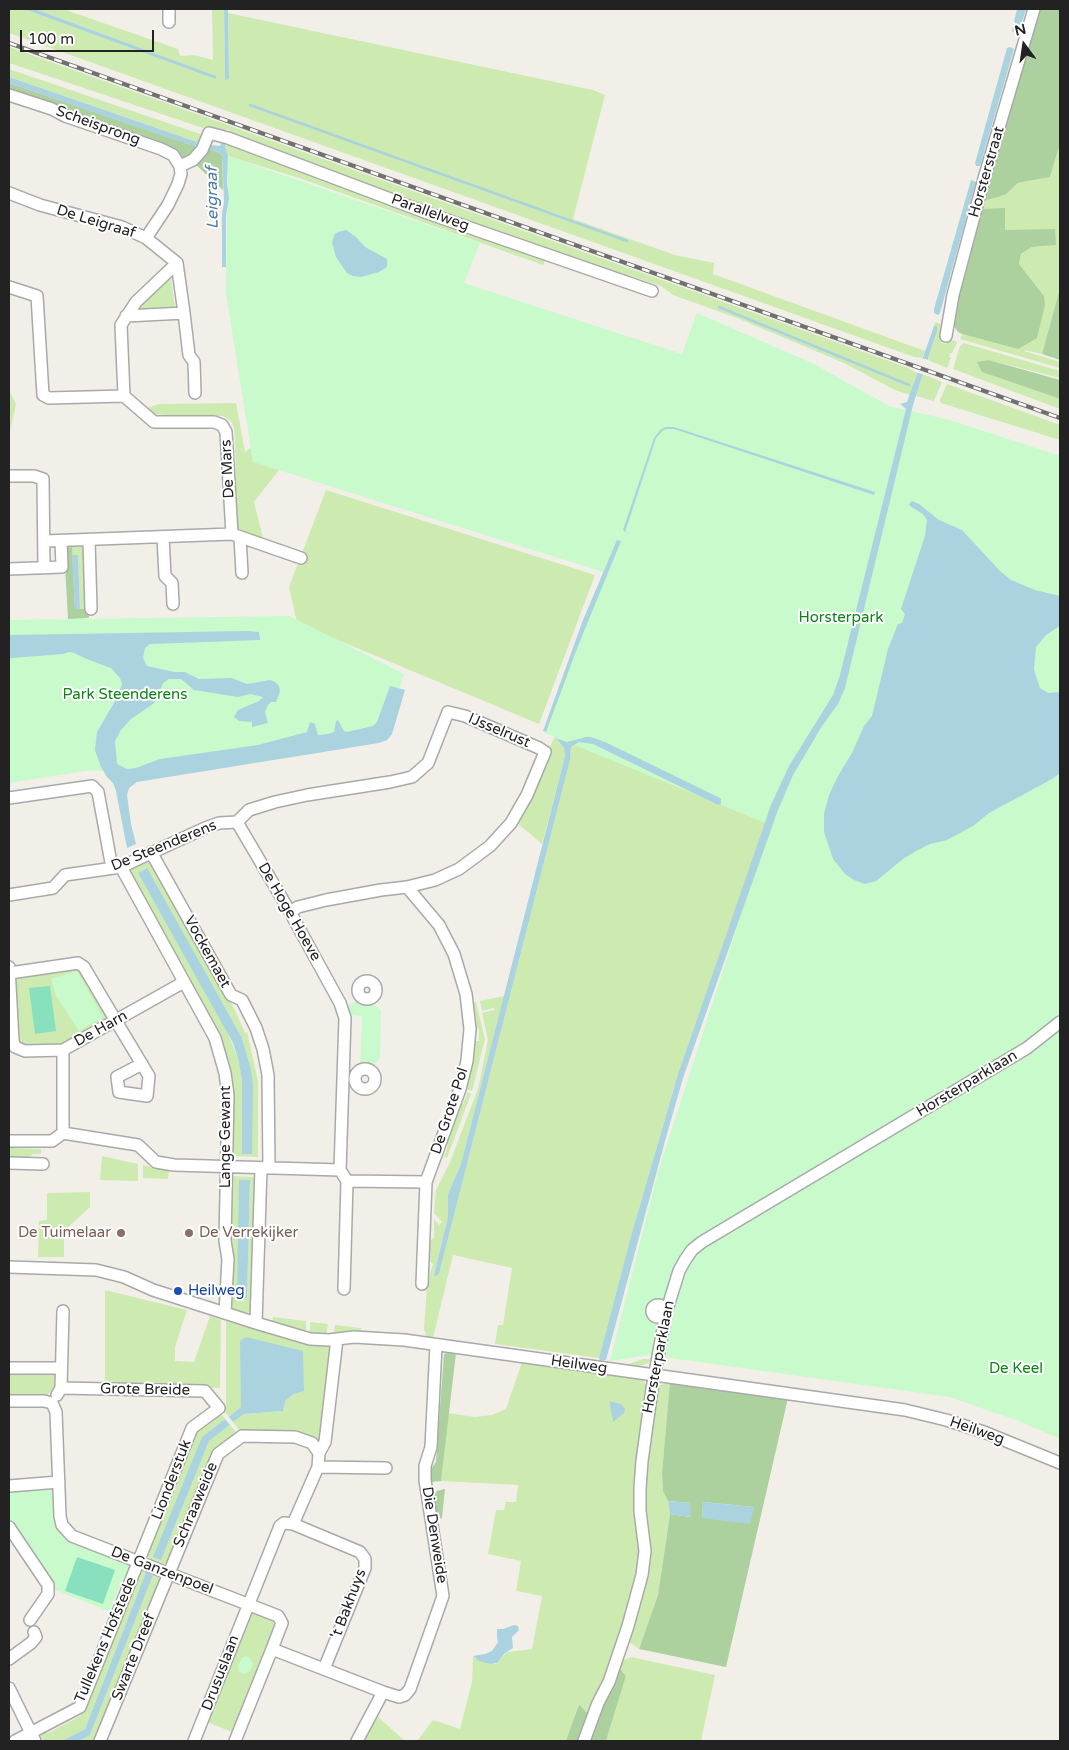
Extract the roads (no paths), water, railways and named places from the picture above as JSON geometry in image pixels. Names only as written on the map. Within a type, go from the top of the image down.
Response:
[{"type":"street","points":[[169,9],[169,22]]},
{"type":"street","name":"Horsterstraat","points":[[946,336],[953,295],[985,176],[1034,9]]},
{"type":"street","name":"Scheisprong","points":[[9,95],[173,154],[180,166]]},
{"type":"street","name":"Parallelweg","points":[[180,166],[193,160],[202,150],[209,133],[430,214],[652,291]]},
{"type":"street","points":[[146,238],[168,205],[178,184],[181,174],[180,166]]},
{"type":"street","name":"De Leigraaf","points":[[9,192],[40,205],[122,227],[146,238],[177,263]]},
{"type":"street","points":[[177,263],[189,355],[194,362],[195,393]]},
{"type":"street","points":[[9,287],[37,296],[43,395],[49,398],[124,396],[121,326],[136,302],[177,263]]},
{"type":"street","points":[[126,316],[184,313]]},
{"type":"street","name":"De Mars","points":[[124,396],[154,422],[214,422],[222,425],[226,432],[236,535]]},
{"type":"street","points":[[9,476],[34,476],[43,479],[44,567]]},
{"type":"street","points":[[236,535],[242,572]]},
{"type":"street","points":[[44,541],[236,535],[301,558]]},
{"type":"street","points":[[163,537],[165,576],[172,583],[173,604]]},
{"type":"street","points":[[89,540],[91,609]]},
{"type":"street","points":[[9,569],[62,567],[61,541]]},
{"type":"street","name":"IJsselrust","points":[[237,822],[249,810],[275,802],[412,777],[428,763],[448,712],[466,716],[545,752],[527,795],[511,823],[490,846],[460,870],[435,880],[407,887],[326,900],[298,907],[290,912]]},
{"type":"street","name":"Lange Gewant","points":[[9,798],[92,786],[98,792],[116,868],[215,1038],[222,1058],[228,1095],[225,1241],[228,1254],[225,1313]]},
{"type":"street","name":"De Steenderens","points":[[9,895],[53,888],[65,875],[116,868],[219,823],[237,822]]},
{"type":"street","name":"De Hoge Hoeve","points":[[237,822],[290,912],[340,1003],[345,1018],[350,1079],[340,1170]]},
{"type":"street","name":"Vockemaet","points":[[151,852],[231,995],[242,1000],[256,1028],[263,1049],[268,1075],[256,1324]]},
{"type":"street","name":"De Grote Pol","points":[[407,887],[439,925],[454,954],[466,994],[470,1029],[467,1061],[460,1089],[426,1182],[422,1284]]},
{"type":"street","points":[[63,1050],[25,1051],[15,1047],[9,970],[78,964],[84,967],[142,1064]]},
{"type":"street","name":"De Harn","points":[[63,1133],[63,1050],[184,982]]},
{"type":"street","points":[[340,1003],[358,994]]},
{"type":"street","name":"Horsterparklaan","points":[[584,1741],[589,1724],[609,1682],[623,1642],[642,1575],[645,1551],[640,1511],[642,1461],[662,1330],[678,1271],[692,1250],[719,1232],[1027,1048],[1060,1022]]},
{"type":"street","points":[[9,1141],[52,1141],[63,1133],[138,1145],[156,1162],[174,1165],[340,1170],[347,1181],[344,1289]]},
{"type":"street","points":[[9,1163],[43,1164]]},
{"type":"street","points":[[347,1181],[426,1182]]},
{"type":"street","name":"Heilweg","points":[[9,1267],[96,1270],[124,1277],[153,1290],[256,1324],[310,1339],[337,1339],[354,1336],[404,1340],[905,1410],[984,1432],[1060,1462]]},
{"type":"street","points":[[9,1401],[44,1401],[52,1403],[61,1388],[63,1311]]},
{"type":"street","points":[[248,1604],[280,1526],[284,1522],[293,1524],[318,1467],[320,1453],[325,1442],[337,1339]]},
{"type":"street","name":"Die Denweide","points":[[383,1692],[399,1697],[405,1695],[410,1689],[443,1596],[425,1480],[425,1466],[431,1446],[436,1345]]},
{"type":"street","points":[[9,1368],[61,1368]]},
{"type":"street","name":"Grote Breide","points":[[61,1388],[206,1390],[219,1408]]},
{"type":"street","name":"De Ganzenpoel","points":[[52,1403],[56,1412],[60,1516],[62,1525],[72,1536],[278,1616],[282,1623],[272,1649]]},
{"type":"street","name":"Lionderstuk","points":[[139,1563],[192,1428],[219,1408]]},
{"type":"street","name":"Schraaweide","points":[[168,1573],[218,1454],[242,1436],[295,1438],[312,1442],[320,1453]]},
{"type":"street","points":[[318,1467],[386,1468]]},
{"type":"street","points":[[9,1486],[59,1482]]},
{"type":"street","name":"'t Bakhuys","points":[[293,1524],[360,1552],[365,1559],[365,1568],[324,1669]]},
{"type":"street","points":[[9,1527],[13,1543],[47,1579],[48,1585],[48,1594],[32,1626],[36,1637],[32,1643],[9,1659]]},
{"type":"street","name":"Tullekens Hofstede","points":[[15,1741],[33,1737],[80,1707],[139,1563]]},
{"type":"street","name":"Swarte Dreef","points":[[100,1741],[168,1573]]},
{"type":"street","name":"Drususlaan","points":[[194,1741],[248,1604]]},
{"type":"street","points":[[235,1741],[272,1649],[383,1692],[357,1741]]},
{"type":"street","points":[[9,1688],[33,1737]]},
{"type":"water","points":[[24,9],[35,9],[216,76],[216,79]]},
{"type":"water","points":[[224,9],[228,9],[229,79],[225,80]]},
{"type":"water","points":[[1017,9],[1026,9],[1019,32],[1017,33],[1012,30]]},
{"type":"water","points":[[1007,48],[1014,49],[980,166],[976,166],[975,163]]},
{"type":"water","points":[[9,77],[197,142],[196,147],[9,83]]},
{"type":"water","points":[[223,140],[226,141],[225,147],[228,155],[227,183],[229,198],[226,216],[226,267],[222,267],[222,214],[224,202],[222,156],[220,153],[209,149],[210,145],[220,146]]},
{"type":"water","points":[[971,180],[976,182],[938,315],[934,313],[934,309]]},
{"type":"water","points":[[346,230],[365,247],[387,259],[387,267],[379,272],[361,277],[347,273],[336,257],[332,242],[335,234]]},
{"type":"water","points":[[934,326],[937,326],[937,331],[913,405],[845,688],[838,704],[822,726],[793,775],[778,810],[683,1078],[606,1360],[600,1361],[599,1358],[631,1236],[678,1074],[771,805],[789,766],[833,695],[840,675],[906,409],[900,404],[907,402]]},
{"type":"water","points":[[674,427],[875,492],[874,495],[674,429],[667,429],[663,430],[656,438],[625,532],[623,530],[654,438],[661,429]]},
{"type":"water","points":[[912,501],[919,504],[939,520],[962,530],[1000,571],[1011,580],[1035,590],[1060,596],[1060,626],[1046,635],[1036,647],[1034,670],[1040,688],[1048,693],[1060,692],[1060,773],[989,813],[973,826],[947,840],[930,844],[916,851],[876,881],[865,884],[845,874],[833,859],[824,832],[824,814],[829,795],[838,776],[852,753],[864,726],[872,716],[888,649],[898,624],[902,623],[905,614],[901,609],[925,536],[927,520],[923,514],[910,506],[909,504]]},
{"type":"water","points":[[617,540],[621,541],[578,646],[546,732],[543,731],[583,620]]},
{"type":"water","points":[[72,555],[78,555],[80,609],[75,609]]},
{"type":"water","points":[[259,632],[260,640],[150,644],[145,648],[143,658],[147,666],[174,672],[185,672],[199,679],[232,678],[247,684],[270,680],[275,682],[279,686],[280,691],[276,702],[271,702],[265,712],[268,723],[252,727],[252,722],[239,721],[234,717],[238,710],[259,701],[263,697],[250,694],[238,697],[194,690],[181,679],[169,679],[163,683],[153,704],[131,719],[121,730],[115,741],[117,763],[119,765],[127,769],[136,768],[160,759],[258,745],[307,732],[310,722],[315,724],[318,735],[334,732],[336,721],[338,720],[344,731],[347,732],[373,726],[377,722],[390,686],[405,690],[392,734],[387,740],[379,743],[137,782],[129,788],[127,795],[136,844],[127,848],[116,791],[113,783],[101,767],[95,750],[97,732],[118,696],[122,684],[120,678],[111,668],[69,652],[9,659],[9,635]]},
{"type":"water","points":[[586,737],[605,742],[718,797],[721,799],[721,804],[718,805],[593,744],[579,742],[571,747],[570,760],[439,1274],[435,1277],[448,1217],[448,1194],[461,1164],[565,756],[564,748],[557,740],[567,742]]},
{"type":"water","points":[[147,868],[242,1038],[251,1069],[253,1084],[252,1154],[242,1154],[242,1080],[233,1043],[138,873]]},
{"type":"water","points":[[879,1129],[880,1130],[767,1196]]},
{"type":"water","points":[[239,1180],[250,1180],[247,1298],[237,1298]]},
{"type":"water","points":[[761,1199],[702,1235],[689,1246],[672,1268],[682,1253],[695,1239]]},
{"type":"water","points":[[246,1337],[303,1351],[304,1391],[294,1394],[285,1401],[283,1411],[244,1414],[233,1422],[229,1417],[241,1407],[240,1341]]},
{"type":"water","points":[[609,1401],[621,1404],[625,1409],[624,1413],[613,1422]]},
{"type":"water","points":[[225,1419],[230,1425],[209,1441],[161,1560],[153,1557],[202,1437]]},
{"type":"water","points":[[668,1501],[690,1503],[691,1517],[670,1514]]},
{"type":"water","points":[[703,1502],[754,1507],[750,1524],[702,1518]]},
{"type":"water","points":[[146,1572],[153,1575],[90,1735],[79,1741],[62,1741],[85,1729]]},
{"type":"water","points":[[514,1625],[518,1626],[519,1630],[512,1637],[513,1648],[505,1653],[497,1663],[490,1664],[479,1661],[473,1656],[492,1651],[498,1642],[497,1629]]},
{"type":"waterway","points":[[250,105],[627,241]]},
{"type":"waterway","points":[[719,307],[909,385]]},
{"type":"railway","points":[[9,43],[1060,418]]},
{"type":"place","name":"De Tuimelaar","points":[[121,1233]]},
{"type":"place","name":"De Verrekijker","points":[[189,1233]]},
{"type":"place","name":"Heilweg","points":[[178,1291]]},
{"type":"water label","name":"Leigraaf","points":[[213,198]]},
{"type":"park label","name":"Horsterpark","points":[[841,618]]},
{"type":"park label","name":"Park Steenderens","points":[[125,695]]},
{"type":"park label","name":"De Keel","points":[[1016,1369]]}]
